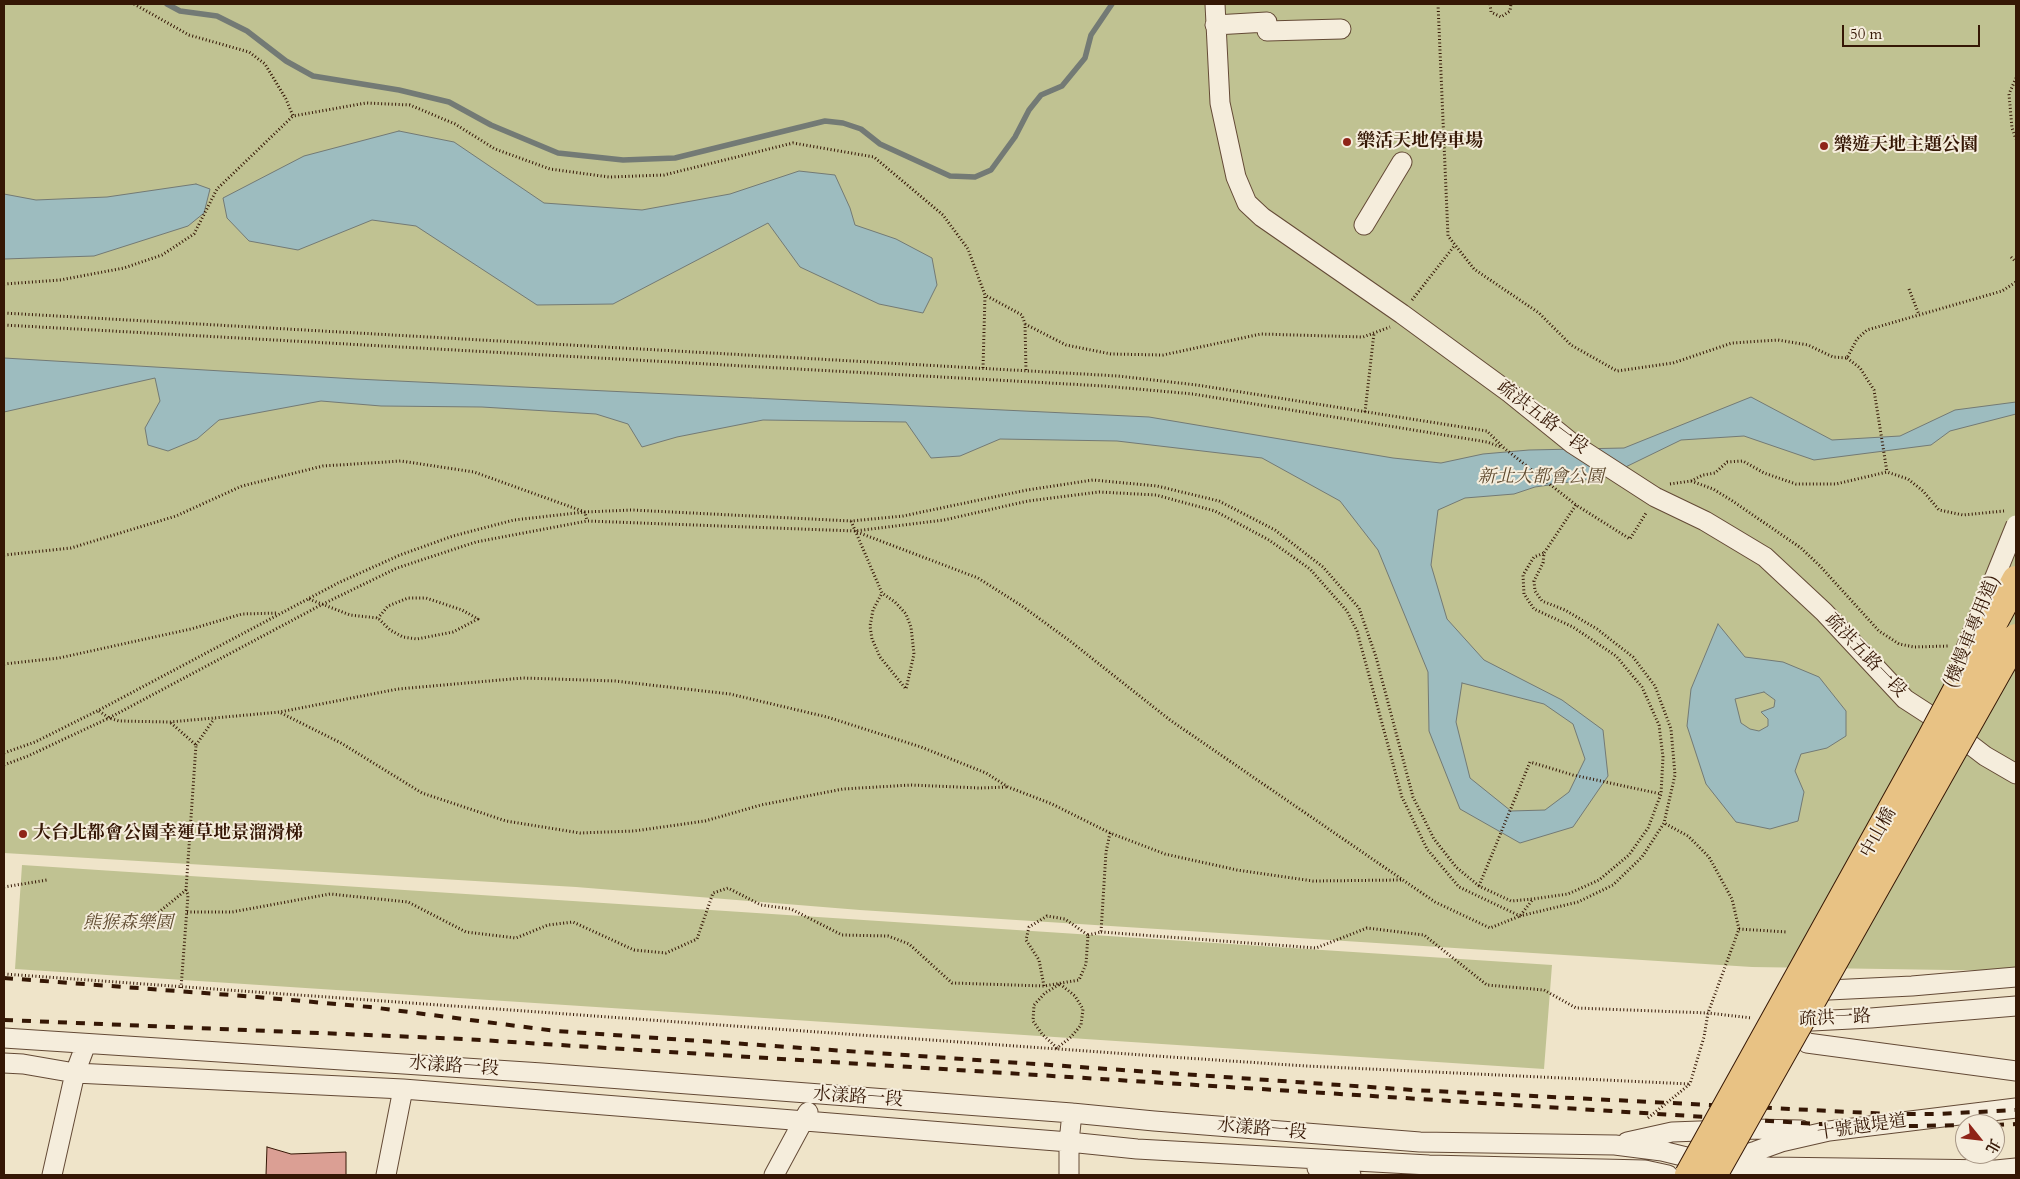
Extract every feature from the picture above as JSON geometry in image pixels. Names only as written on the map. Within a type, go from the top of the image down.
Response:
[{"type":"highway","points":[[1964,656],[2016,560]]},
{"type":"highway","name":"中山橋","points":[[1942,745],[1964,656],[2016,580]]},
{"type":"highway","name":"中山橋","points":[[1752,1086],[1942,745],[2016,638]]},
{"type":"highway","points":[[1708,1172],[1752,1086]]},
{"type":"highway","points":[[1681,1175],[1752,1086]]},
{"type":"street","name":"疏洪五路一段","points":[[1215,4],[1220,104],[1236,177],[1247,203],[1262,217],[1402,314],[1510,393],[1573,444],[1655,497],[1705,521],[1766,557],[1824,612],[1905,699],[1942,723],[1985,756],[2016,774]]},
{"type":"street","points":[[1216,25],[1341,29]]},
{"type":"street","points":[[1364,225],[1402,162]]},
{"type":"street","name":"(機慢車專用道)","points":[[1942,745],[1960,662],[2014,518]]},
{"type":"street","points":[[1942,745],[2005,683],[2016,664]]},
{"type":"street","name":"疏洪一路","points":[[2016,977],[1912,986],[1798,991],[1785,1022],[1871,1018],[2016,1006]]},
{"type":"street","points":[[1785,1022],[1807,1043],[2016,1071]]},
{"type":"street","name":"水漾路一段","points":[[4,1038],[409,1064],[1072,1113],[1420,1142],[1614,1145],[1662,1151],[1708,1172],[1779,1167],[1996,1170],[2016,1168]]},
{"type":"street","points":[[52,1175],[76,1073],[86,1044]]},
{"type":"street","name":"水漾路一段","points":[[4,1063],[23,1064],[76,1073],[403,1089],[1137,1149],[1429,1165],[1645,1170],[1668,1175]]},
{"type":"street","points":[[386,1175],[403,1089]]},
{"type":"street","points":[[774,1175],[804,1122],[815,1095]]},
{"type":"street","name":"十號越堤道","points":[[1708,1172],[1781,1142],[1829,1131],[2016,1108]]},
{"type":"street","points":[[1069,1175],[1069,1142],[1072,1113]]},
{"type":"street","points":[[1614,1145],[1672,1132],[1754,1129],[1829,1131]]},
{"type":"street","points":[[1420,1142],[1429,1165],[1448,1175]]},
{"type":"street","points":[[1249,1155],[1351,1175]]},
{"type":"path","points":[[134,4],[188,35],[249,52],[265,64],[286,99],[293,116]]},
{"type":"path","points":[[1438,4],[1448,236],[1474,269],[1539,313],[1571,345],[1616,371],[1673,363],[1732,343],[1778,340],[1808,345],[1833,357],[1847,358],[1860,368],[1874,390],[1887,472]]},
{"type":"path","points":[[1490,4],[1492,12],[1501,17],[1510,11],[1511,4]]},
{"type":"path","points":[[2016,78],[2009,94],[2012,128],[2016,139]]},
{"type":"path","points":[[4,284],[60,280],[124,268],[162,255],[194,234],[217,189],[293,116],[366,103],[410,105],[455,124],[495,148],[540,165],[609,177],[664,175],[793,144],[874,157],[943,215],[968,249],[984,295],[983,368]]},
{"type":"path","points":[[1412,300],[1455,246]]},
{"type":"path","points":[[2011,258],[2016,262]]},
{"type":"path","points":[[1847,358],[1856,339],[1867,330],[2002,291],[2016,282]]},
{"type":"path","points":[[1909,289],[1919,315]]},
{"type":"path","points":[[984,295],[1022,315],[1025,324],[1026,370]]},
{"type":"path","points":[[4,313],[1026,370],[1118,376],[1197,385],[1487,431],[1504,448],[1576,505],[1630,539],[1647,510]]},
{"type":"path","points":[[4,324],[1104,386],[1193,394],[1487,442],[1504,448]]},
{"type":"path","points":[[1025,324],[1066,345],[1111,354],[1163,356],[1261,334],[1363,337],[1393,326]]},
{"type":"path","points":[[1365,412],[1374,333]]},
{"type":"path","points":[[4,555],[71,548],[176,516],[242,486],[323,466],[401,461],[474,472],[585,512]]},
{"type":"path","points":[[1662,485],[1691,481],[1704,475],[1715,473],[1727,462],[1743,461],[1764,473],[1796,484],[1836,484],[1887,472],[1908,479],[1923,491],[1938,510],[1963,515],[2014,518]]},
{"type":"path","points":[[4,753],[35,742],[99,710],[280,613],[400,555],[453,536],[514,520],[585,512],[632,510],[850,521],[902,516],[1027,490],[1093,480],[1157,486],[1219,500],[1275,530],[1323,567],[1359,608],[1376,658],[1413,797],[1434,839],[1456,867],[1479,886],[1511,901],[1533,899],[1568,894],[1599,880],[1629,855],[1648,828],[1661,794],[1663,758],[1659,725],[1642,687],[1616,656],[1573,627],[1534,609],[1524,594],[1523,575],[1534,557],[1544,553]]},
{"type":"path","points":[[1691,481],[1713,489],[1801,548],[1820,566],[1879,631],[1899,644],[1964,656]]},
{"type":"path","points":[[4,765],[28,756],[109,718],[321,605],[397,568],[476,542],[587,521],[855,531],[944,520],[1028,502],[1099,492],[1156,495],[1215,511],[1269,540],[1310,569],[1347,611],[1357,631],[1402,797],[1427,849],[1460,886],[1520,916]]},
{"type":"path","points":[[855,531],[978,578],[1022,606],[1070,641],[1170,720],[1401,880],[1435,902],[1490,928],[1520,916],[1578,902],[1612,885],[1642,857],[1664,823],[1675,775],[1672,729],[1655,686],[1633,656],[1597,629],[1565,610],[1542,601],[1534,591],[1534,581],[1544,553],[1576,505]]},
{"type":"path","points":[[585,512],[587,521]]},
{"type":"path","points":[[850,521],[882,593],[896,602],[906,614],[911,626],[914,654],[906,689],[880,657],[872,640],[870,626],[872,610],[882,593]]},
{"type":"path","points":[[308,599],[350,615],[378,618],[390,630],[404,637],[417,638],[452,632],[478,619],[462,610],[426,598],[408,598],[388,606],[378,618]]},
{"type":"path","points":[[4,664],[58,658],[191,629],[242,614],[280,613]]},
{"type":"path","points":[[99,710],[109,718],[119,721],[170,722],[214,719],[280,712],[407,688],[523,678],[615,680],[730,694],[827,717],[921,747],[986,773],[1008,787],[1052,804],[1110,833],[1165,854],[1237,870],[1313,881],[1401,880]]},
{"type":"path","points":[[280,712],[341,743],[422,793],[506,822],[580,833],[634,831],[706,821],[761,805],[843,789],[911,784],[980,788],[1008,787]]},
{"type":"path","points":[[181,988],[196,745],[214,719]]},
{"type":"path","points":[[170,722],[196,745]]},
{"type":"path","points":[[1479,886],[1530,762],[1661,794]]},
{"type":"path","points":[[1645,1121],[1690,1084],[1704,1037],[1708,1013],[1739,929],[1732,899],[1709,857],[1688,836],[1664,823]]},
{"type":"path","points":[[1101,932],[1106,852],[1110,833]]},
{"type":"path","points":[[4,886],[47,880]]},
{"type":"path","points":[[187,912],[232,912],[330,894],[408,902],[466,932],[506,937],[516,938],[548,925],[573,922],[634,950],[666,953],[697,939],[713,893],[728,888],[761,904],[791,909],[842,936],[888,936],[909,944],[952,982],[1044,986],[1079,980],[1086,964],[1088,935]]},
{"type":"path","points":[[153,917],[186,890]]},
{"type":"path","points":[[1520,916],[1533,899]]},
{"type":"path","points":[[1044,986],[1039,960],[1026,940],[1029,927],[1048,916],[1065,919],[1088,935],[1101,932],[1316,948],[1368,928],[1424,935],[1486,985],[1544,990],[1576,1008],[1708,1013],[1756,1018]]},
{"type":"path","points":[[1739,929],[1787,932]]},
{"type":"path","points":[[4,974],[1306,1066],[1690,1084]]},
{"type":"path","points":[[1057,1048],[1082,1025],[1083,1009],[1075,996],[1060,984]]},
{"type":"path","points":[[1057,1048],[1042,1034],[1033,1021],[1034,1005],[1045,993],[1060,984]]},
{"type":"green space","name":"新北大都會公園","points":[[4,4],[2016,4],[2016,971],[1752,967],[860,910],[576,887],[4,853]]},
{"type":"green space","name":"熊猴森樂園","points":[[22,865],[1552,965],[1544,1069],[15,969]]},
{"type":"water","points":[[399,131],[454,142],[544,203],[642,210],[730,194],[799,171],[835,175],[850,208],[855,225],[896,239],[932,258],[937,285],[923,313],[879,304],[800,267],[768,223],[613,304],[537,305],[416,226],[372,220],[298,250],[249,241],[227,218],[223,198],[304,156]]},
{"type":"water","points":[[196,184],[210,189],[204,213],[188,226],[94,256],[4,259],[4,194],[36,200],[107,197]]},
{"type":"water","points":[[4,358],[356,379],[1149,417],[1393,458],[1441,463],[1483,454],[1529,450],[1624,448],[1751,397],[1832,440],[1900,436],[1955,410],[2016,402],[2016,414],[1950,431],[1931,445],[1814,460],[1744,436],[1681,440],[1605,477],[1535,487],[1514,494],[1465,498],[1438,510],[1431,565],[1447,619],[1484,660],[1562,700],[1603,730],[1608,776],[1573,827],[1520,843],[1460,809],[1429,731],[1428,672],[1378,550],[1340,501],[1262,458],[1117,441],[1000,439],[960,456],[931,458],[906,422],[763,420],[677,437],[642,447],[628,424],[596,414],[482,407],[381,406],[321,401],[219,420],[197,439],[168,451],[148,445],[145,428],[160,401],[155,378],[4,412]],"holes":[[[1462,683],[1544,704],[1573,724],[1585,759],[1569,792],[1545,810],[1511,811],[1470,778],[1456,722]]]},
{"type":"water","points":[[1718,624],[1745,657],[1783,662],[1819,677],[1846,711],[1846,736],[1827,748],[1801,754],[1795,771],[1804,792],[1798,821],[1770,829],[1736,822],[1706,784],[1687,726],[1691,689]],"holes":[[[1764,692],[1775,700],[1774,707],[1761,712],[1768,719],[1768,726],[1759,731],[1750,729],[1741,723],[1735,699]]]},
{"type":"building","points":[[267,1147],[291,1154],[346,1152],[346,1175],[266,1175]]},
{"type":"waterway","points":[[167,4],[180,11],[217,16],[247,31],[286,61],[313,76],[399,90],[449,102],[491,125],[558,153],[623,160],[675,158],[825,121],[843,123],[861,129],[880,144],[950,176],[975,177],[991,170],[1015,137],[1029,110],[1041,95],[1062,86],[1085,58],[1091,35],[1112,4]]},
{"type":"railway","points":[[4,978],[370,1007],[556,1031],[1413,1090],[1890,1114],[2016,1110]]},
{"type":"railway","points":[[4,1020],[464,1039],[1818,1124],[1955,1125]]},
{"type":"railway","points":[[2005,1125],[2016,1124]]},
{"type":"place","name":"樂活天地停車場","points":[[1347,142]]},
{"type":"place","name":"樂遊天地主題公園","points":[[1824,146]]},
{"type":"place","name":"大台北都會公園幸運草地景溜滑梯","points":[[23,834]]}]
